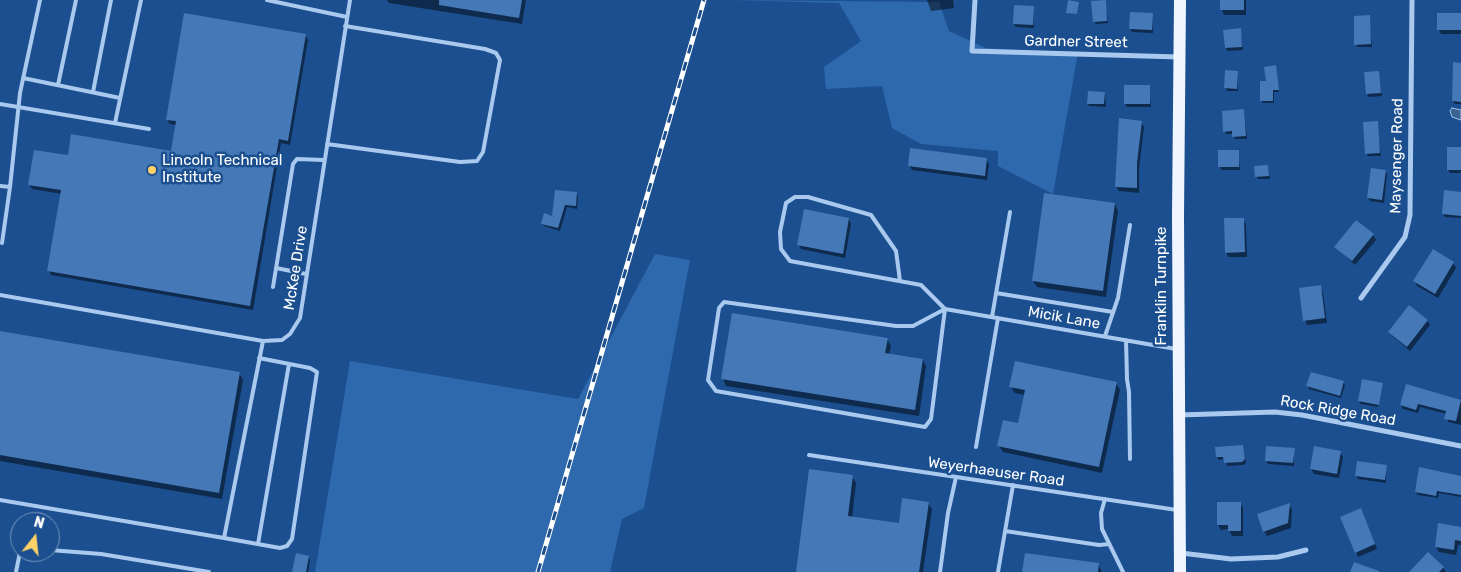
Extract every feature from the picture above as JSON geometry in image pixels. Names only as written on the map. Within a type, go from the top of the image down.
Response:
[{"type":"main road","name":"Franklin Turnpike","points":[[1180,0],[1180,572]]},
{"type":"street","name":"Gardner Street","points":[[975,0],[972,51],[1180,57]]},
{"type":"street","name":"Maysenger Road","points":[[1361,298],[1405,237],[1410,215],[1412,0]]},
{"type":"street","name":"Rock Ridge Road","points":[[1179,416],[1275,412],[1302,415],[1461,446]]},
{"type":"street","points":[[1180,553],[1231,559],[1278,557],[1306,550]]},
{"type":"lane","points":[[2,243],[18,107],[40,0]]},
{"type":"lane","points":[[58,85],[76,0]]},
{"type":"lane","points":[[93,92],[112,0]]},
{"type":"lane","points":[[116,123],[141,0]]},
{"type":"lane","points":[[266,0],[347,17]]},
{"type":"lane","name":"McKee Drive","points":[[0,295],[263,341],[282,340],[296,327],[300,318],[350,0]]},
{"type":"lane","points":[[327,144],[460,162],[477,161],[483,152],[500,60],[496,53],[485,49],[345,26]]},
{"type":"lane","points":[[23,78],[120,98]]},
{"type":"lane","points":[[0,104],[149,129]]},
{"type":"lane","points":[[273,286],[292,164],[297,159],[324,160]]},
{"type":"lane","points":[[0,186],[10,187]]},
{"type":"lane","points":[[900,281],[896,251],[871,215],[808,197],[794,197],[786,203],[780,232],[782,249],[790,260],[900,281],[921,285],[945,309]]},
{"type":"lane","points":[[992,317],[1010,212]]},
{"type":"lane","points":[[1105,336],[1118,298],[1130,225]]},
{"type":"lane","points":[[276,268],[306,274]]},
{"type":"lane","points":[[996,293],[1113,312]]},
{"type":"lane","points":[[724,302],[896,326],[912,326],[945,309],[931,419],[925,427],[716,391],[708,380],[719,308],[724,302]]},
{"type":"lane","name":"Micik Lane","points":[[945,309],[1179,349]]},
{"type":"lane","points":[[976,447],[998,318]]},
{"type":"lane","points":[[1126,340],[1127,379],[1130,392],[1130,459]]},
{"type":"lane","points":[[224,538],[263,341]]},
{"type":"lane","points":[[0,500],[280,548],[287,546],[292,539],[317,380],[316,372],[310,368],[260,358]]},
{"type":"lane","points":[[258,544],[289,364]]},
{"type":"lane","name":"Weyerhaeuser Road","points":[[809,454],[1180,510]]},
{"type":"lane","points":[[940,572],[948,513],[956,477]]},
{"type":"lane","points":[[998,572],[1013,485]]},
{"type":"lane","points":[[1106,499],[1101,513],[1102,529],[1123,572]]},
{"type":"lane","points":[[1005,531],[1100,545],[1109,544]]},
{"type":"lane","points":[[60,551],[100,554],[209,572]]},
{"type":"shaded area","points":[[728,0],[939,2],[949,31],[986,48],[1078,53],[1053,194],[998,166],[998,151],[921,144],[892,128],[882,86],[826,89],[824,67],[861,41],[839,3]]},
{"type":"shaded area","points":[[1452,108],[1461,110],[1461,120],[1452,117],[1450,111]]},
{"type":"shaded area","points":[[655,254],[690,260],[644,508],[622,519],[610,572],[315,572],[350,361],[578,399]]},
{"type":"building","points":[[439,0],[522,0],[519,18],[439,5]]},
{"type":"building","points":[[1068,0],[1079,2],[1077,14],[1066,13]]},
{"type":"building","points":[[1106,0],[1107,21],[1093,22],[1091,1]]},
{"type":"building","points":[[1220,0],[1244,0],[1244,10],[1220,10]]},
{"type":"building","points":[[1014,5],[1034,6],[1033,25],[1013,24]]},
{"type":"building","points":[[1130,12],[1153,13],[1152,30],[1129,29]]},
{"type":"building","name":"Lincoln Technical Institute","points":[[184,13],[306,34],[288,141],[279,139],[250,306],[47,271],[61,190],[28,185],[34,150],[68,155],[71,134],[171,151],[176,121],[166,120]]},
{"type":"building","points":[[1437,13],[1461,13],[1461,30],[1437,30]]},
{"type":"building","points":[[1370,15],[1371,44],[1354,45],[1354,16]]},
{"type":"building","points":[[1241,28],[1242,47],[1225,48],[1223,30]]},
{"type":"building","points":[[1453,62],[1461,63],[1461,102],[1452,101]]},
{"type":"building","points":[[1276,65],[1279,90],[1273,90],[1273,101],[1260,101],[1260,81],[1266,81],[1264,67]]},
{"type":"building","points":[[1225,70],[1238,71],[1237,89],[1224,88]]},
{"type":"building","points":[[1379,71],[1381,93],[1366,94],[1364,72]]},
{"type":"building","points":[[1124,85],[1150,85],[1150,104],[1124,104]]},
{"type":"building","points":[[1088,91],[1105,92],[1104,104],[1087,104]]},
{"type":"building","points":[[1244,109],[1246,136],[1232,137],[1232,131],[1223,132],[1222,111]]},
{"type":"building","points":[[1119,118],[1142,121],[1137,163],[1137,188],[1115,187]]},
{"type":"building","points":[[1378,121],[1380,153],[1365,154],[1363,122]]},
{"type":"building","points":[[1447,147],[1461,147],[1461,170],[1447,170]]},
{"type":"building","points":[[910,148],[987,158],[985,176],[908,166]]},
{"type":"building","points":[[1218,150],[1239,150],[1239,167],[1218,167]]},
{"type":"building","points":[[1268,165],[1269,176],[1255,177],[1254,166]]},
{"type":"building","points":[[1371,168],[1386,170],[1382,200],[1367,198]]},
{"type":"building","points":[[555,190],[577,192],[576,206],[565,205],[558,228],[541,224],[544,213],[552,216]]},
{"type":"building","points":[[1444,190],[1461,192],[1461,216],[1442,214]]},
{"type":"building","points":[[1044,193],[1115,203],[1103,291],[1032,281]]},
{"type":"building","points":[[804,209],[849,218],[843,254],[797,245]]},
{"type":"building","points":[[1224,218],[1244,218],[1245,252],[1225,253]]},
{"type":"building","points":[[1356,220],[1374,234],[1352,261],[1334,247]]},
{"type":"building","points":[[1433,249],[1454,262],[1435,294],[1413,281]]},
{"type":"building","points":[[1321,285],[1325,318],[1303,321],[1299,288]]},
{"type":"building","points":[[1409,305],[1428,320],[1407,347],[1388,332]]},
{"type":"building","points":[[732,313],[888,338],[885,353],[923,359],[915,410],[721,379]]},
{"type":"building","points":[[0,331],[240,372],[219,493],[0,455]]},
{"type":"building","points":[[1015,361],[1117,382],[1099,467],[997,446],[1003,420],[1018,423],[1025,390],[1009,387]]},
{"type":"building","points":[[1311,372],[1344,381],[1340,396],[1306,386]]},
{"type":"building","points":[[1362,379],[1383,383],[1379,405],[1358,401]]},
{"type":"building","points":[[1406,384],[1461,400],[1456,421],[1444,419],[1446,411],[1418,404],[1416,410],[1400,405]]},
{"type":"building","points":[[1243,445],[1245,459],[1242,462],[1224,463],[1223,457],[1216,457],[1215,447]]},
{"type":"building","points":[[1266,446],[1295,448],[1293,463],[1265,461]]},
{"type":"building","points":[[1314,446],[1341,451],[1337,474],[1310,469]]},
{"type":"building","points":[[1357,461],[1387,465],[1385,480],[1355,476]]},
{"type":"building","points":[[1419,467],[1461,476],[1461,495],[1437,491],[1436,496],[1415,492]]},
{"type":"building","points":[[809,469],[853,475],[848,516],[899,523],[902,498],[929,502],[919,572],[796,572]]},
{"type":"building","points":[[1217,502],[1241,502],[1241,531],[1228,531],[1228,525],[1217,525]]},
{"type":"building","points":[[1290,503],[1288,523],[1263,532],[1257,514]]},
{"type":"building","points":[[1361,508],[1375,544],[1355,553],[1340,517]]},
{"type":"building","points":[[1438,523],[1461,527],[1461,541],[1455,540],[1454,550],[1435,547]]},
{"type":"building","points":[[1428,552],[1444,567],[1439,572],[1409,572]]},
{"type":"building","points":[[296,553],[309,556],[306,572],[292,572]]},
{"type":"building","points":[[1025,553],[1099,563],[1098,572],[1022,572]]},
{"type":"building","points":[[1354,562],[1379,571],[1379,572],[1350,572]]},
{"type":"railway","points":[[538,572],[704,0]]},
{"type":"place","name":"Lincoln Technical Institute","points":[[152,170]]}]
